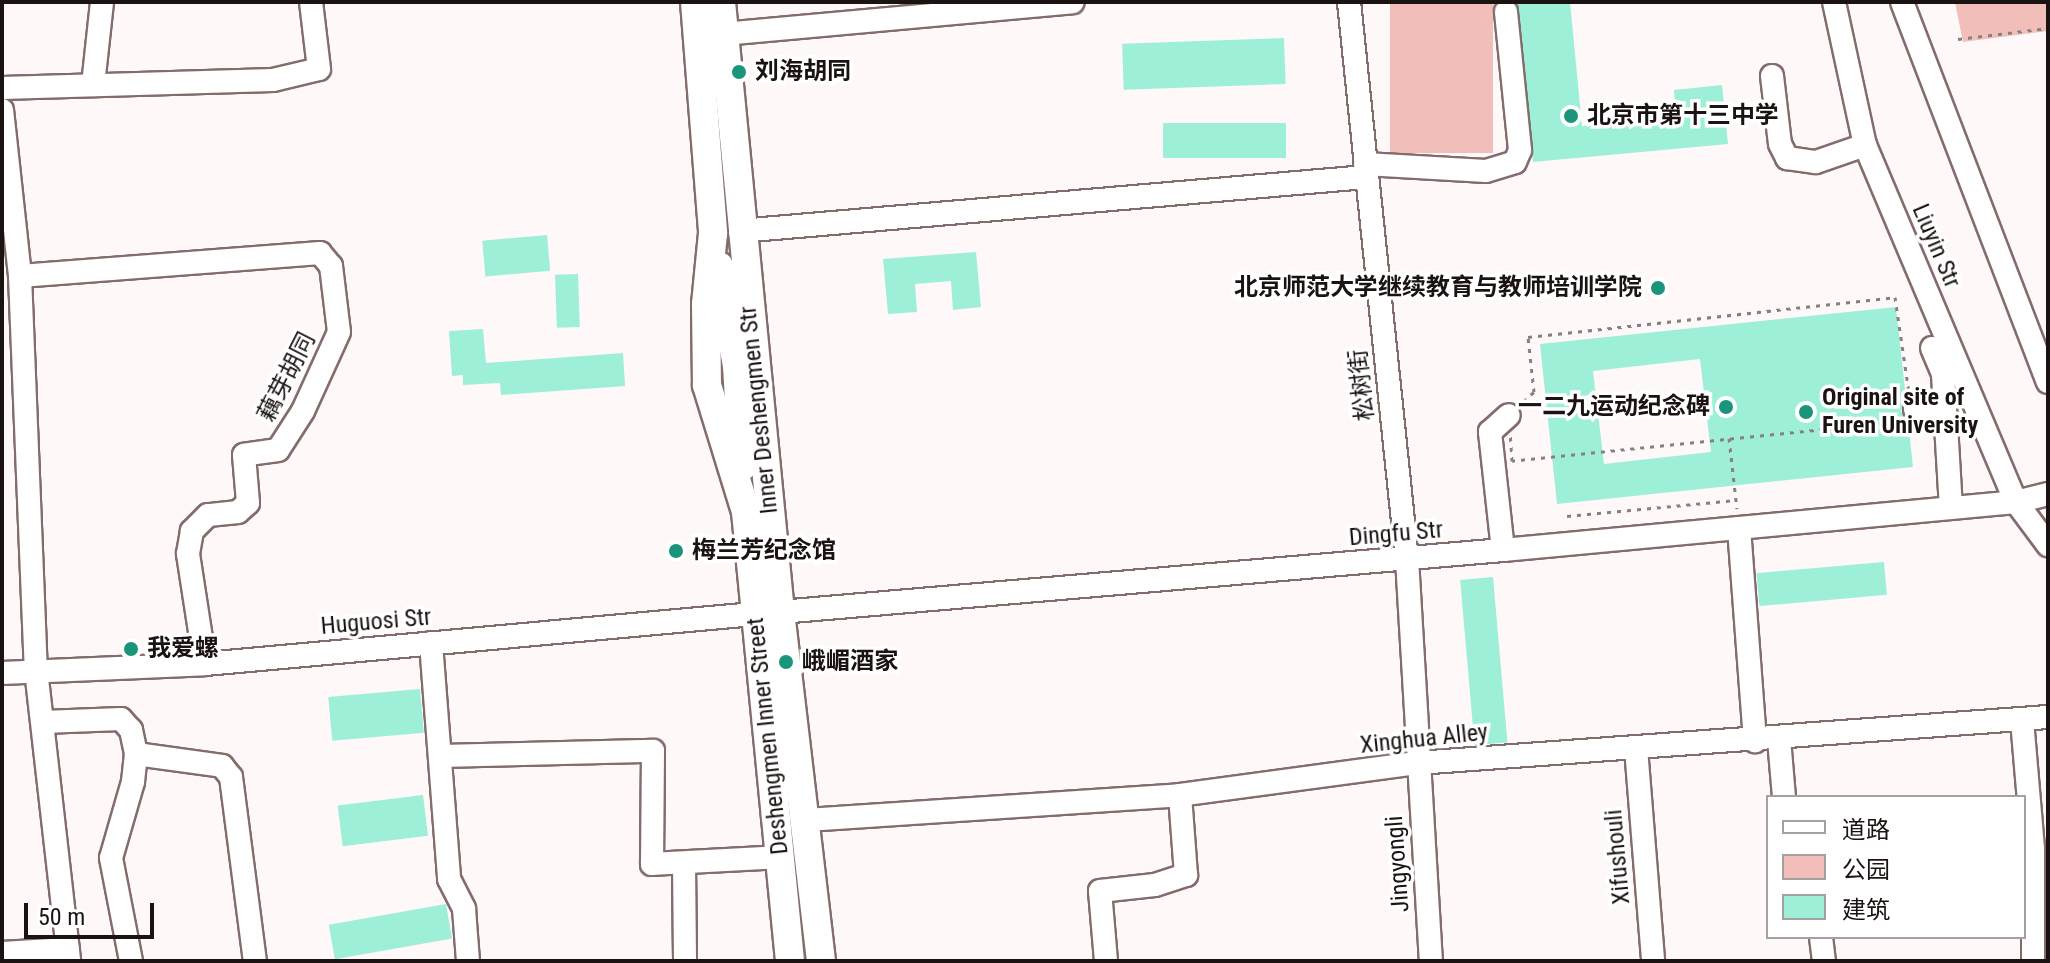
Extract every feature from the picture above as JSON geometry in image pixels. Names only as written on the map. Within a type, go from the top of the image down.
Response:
[{"type":"main road","name":"Deshengmen Inner Street","points":[[695,2],[727,232],[706,304],[707,385],[758,511],[775,686],[781,857],[790,961]]},
{"type":"main road","name":"Inner Deshengmen Str","points":[[721,2],[727,232],[758,511]]},
{"type":"main road","points":[[775,686],[806,820],[821,961]]},
{"type":"street","points":[[93,85],[102,2]]},
{"type":"street","points":[[2,88],[273,80],[319,69],[311,2]]},
{"type":"street","points":[[723,34],[1073,2]]},
{"type":"street","name":"松树街","points":[[1349,2],[1407,559],[1417,763]]},
{"type":"street","name":"Liuyin Str","points":[[1834,2],[1865,145],[2016,502],[2048,545]]},
{"type":"street","points":[[1902,2],[2048,382]]},
{"type":"street","points":[[727,232],[1366,170],[1486,171],[1515,162],[1520,150],[1506,12]]},
{"type":"street","points":[[1772,76],[1787,158],[1816,162],[1865,145]]},
{"type":"street","points":[[2,110],[20,276],[36,670],[69,955],[2,953]]},
{"type":"street","name":"藕芽胡同","points":[[20,276],[320,253],[331,266],[339,332],[303,411],[278,450],[244,455],[248,503],[238,512],[208,515],[192,531],[188,554],[205,664]]},
{"type":"street","points":[[1932,348],[1943,374],[1951,508]]},
{"type":"street","points":[[1915,409],[1945,407]]},
{"type":"street","points":[[1503,550],[1490,432],[1509,415]]},
{"type":"street","name":"Dingfu Str","points":[[767,613],[1407,559],[2016,502],[2048,494]]},
{"type":"street","points":[[1739,528],[1755,741]]},
{"type":"street","name":"Huguosi Str","points":[[2,673],[205,664],[767,613]]},
{"type":"street","points":[[431,643],[449,879],[464,909],[468,961]]},
{"type":"street","name":"Xinghua Alley","points":[[806,820],[1180,795],[1417,763],[1755,741],[2048,717]]},
{"type":"street","points":[[43,722],[121,719],[131,730],[136,754],[133,782],[111,858],[131,961]]},
{"type":"street","points":[[2022,720],[2033,849],[2033,961]]},
{"type":"street","points":[[1779,739],[1784,795]]},
{"type":"street","name":"Xifushouli","points":[[1636,748],[1653,961]]},
{"type":"street","points":[[442,756],[653,751],[652,864],[781,857]]},
{"type":"street","points":[[136,754],[222,766],[231,777],[255,961]]},
{"type":"street","name":"Jingyongli","points":[[1417,763],[1431,961]]},
{"type":"street","points":[[1106,961],[1100,891],[1155,885],[1186,875],[1180,795]]},
{"type":"street","points":[[684,863],[685,961]]},
{"type":"street","points":[[1821,939],[1824,961]]},
{"type":"path","points":[[1958,39],[2048,28]]},
{"type":"path","points":[[1895,297],[1915,409],[1913,420],[1512,461],[1509,415],[1534,392],[1528,337],[1895,297]]},
{"type":"path","points":[[1729,438],[1739,528]]},
{"type":"path","points":[[1567,516],[1736,500]]},
{"type":"green space","points":[[1390,2],[1493,2],[1493,153],[1390,153]]},
{"type":"green space","points":[[1955,2],[2048,2],[2048,31],[1963,42]]},
{"type":"building","points":[[1517,2],[1570,2],[1582,126],[1676,117],[1674,90],[1722,85],[1728,144],[1533,162]]},
{"type":"building","points":[[1284,38],[1286,84],[1124,90],[1122,44]]},
{"type":"building","points":[[1163,123],[1286,123],[1286,158],[1163,158]]},
{"type":"building","points":[[547,235],[550,271],[485,277],[482,241]]},
{"type":"building","points":[[976,252],[981,307],[953,310],[951,281],[915,284],[917,312],[888,314],[883,259]]},
{"type":"building","points":[[578,274],[580,327],[557,328],[555,275]]},
{"type":"building","name":"Original site of Furen University","points":[[1896,307],[1906,399],[1901,411],[1908,421],[1913,467],[1557,504],[1540,344]],"holes":[[[1700,359],[1711,452],[1604,464],[1593,371]]]},
{"type":"building","points":[[483,329],[486,363],[623,353],[625,386],[501,395],[500,383],[463,385],[463,375],[452,376],[449,331]]},
{"type":"building","points":[[1884,562],[1887,595],[1759,606],[1756,573]]},
{"type":"building","points":[[1493,577],[1507,742],[1475,745],[1460,580]]},
{"type":"building","points":[[420,689],[424,733],[332,741],[328,697]]},
{"type":"building","points":[[423,795],[428,836],[343,846],[338,805]]},
{"type":"building","points":[[446,904],[452,938],[335,959],[329,925]]},
{"type":"place","name":"刘海胡同","points":[[739,72]]},
{"type":"place","name":"北京市第十三中学","points":[[1571,116]]},
{"type":"place","name":"北京师范大学继续教育与教师培训学院","points":[[1658,288]]},
{"type":"place","name":"一二九运动纪念碑","points":[[1726,407]]},
{"type":"place","name":"Original site of Furen University","points":[[1806,412]]},
{"type":"place","name":"梅兰芳纪念馆","points":[[676,551]]},
{"type":"place","name":"我爱螺","points":[[131,649]]},
{"type":"place","name":"峨嵋酒家","points":[[786,662]]}]
